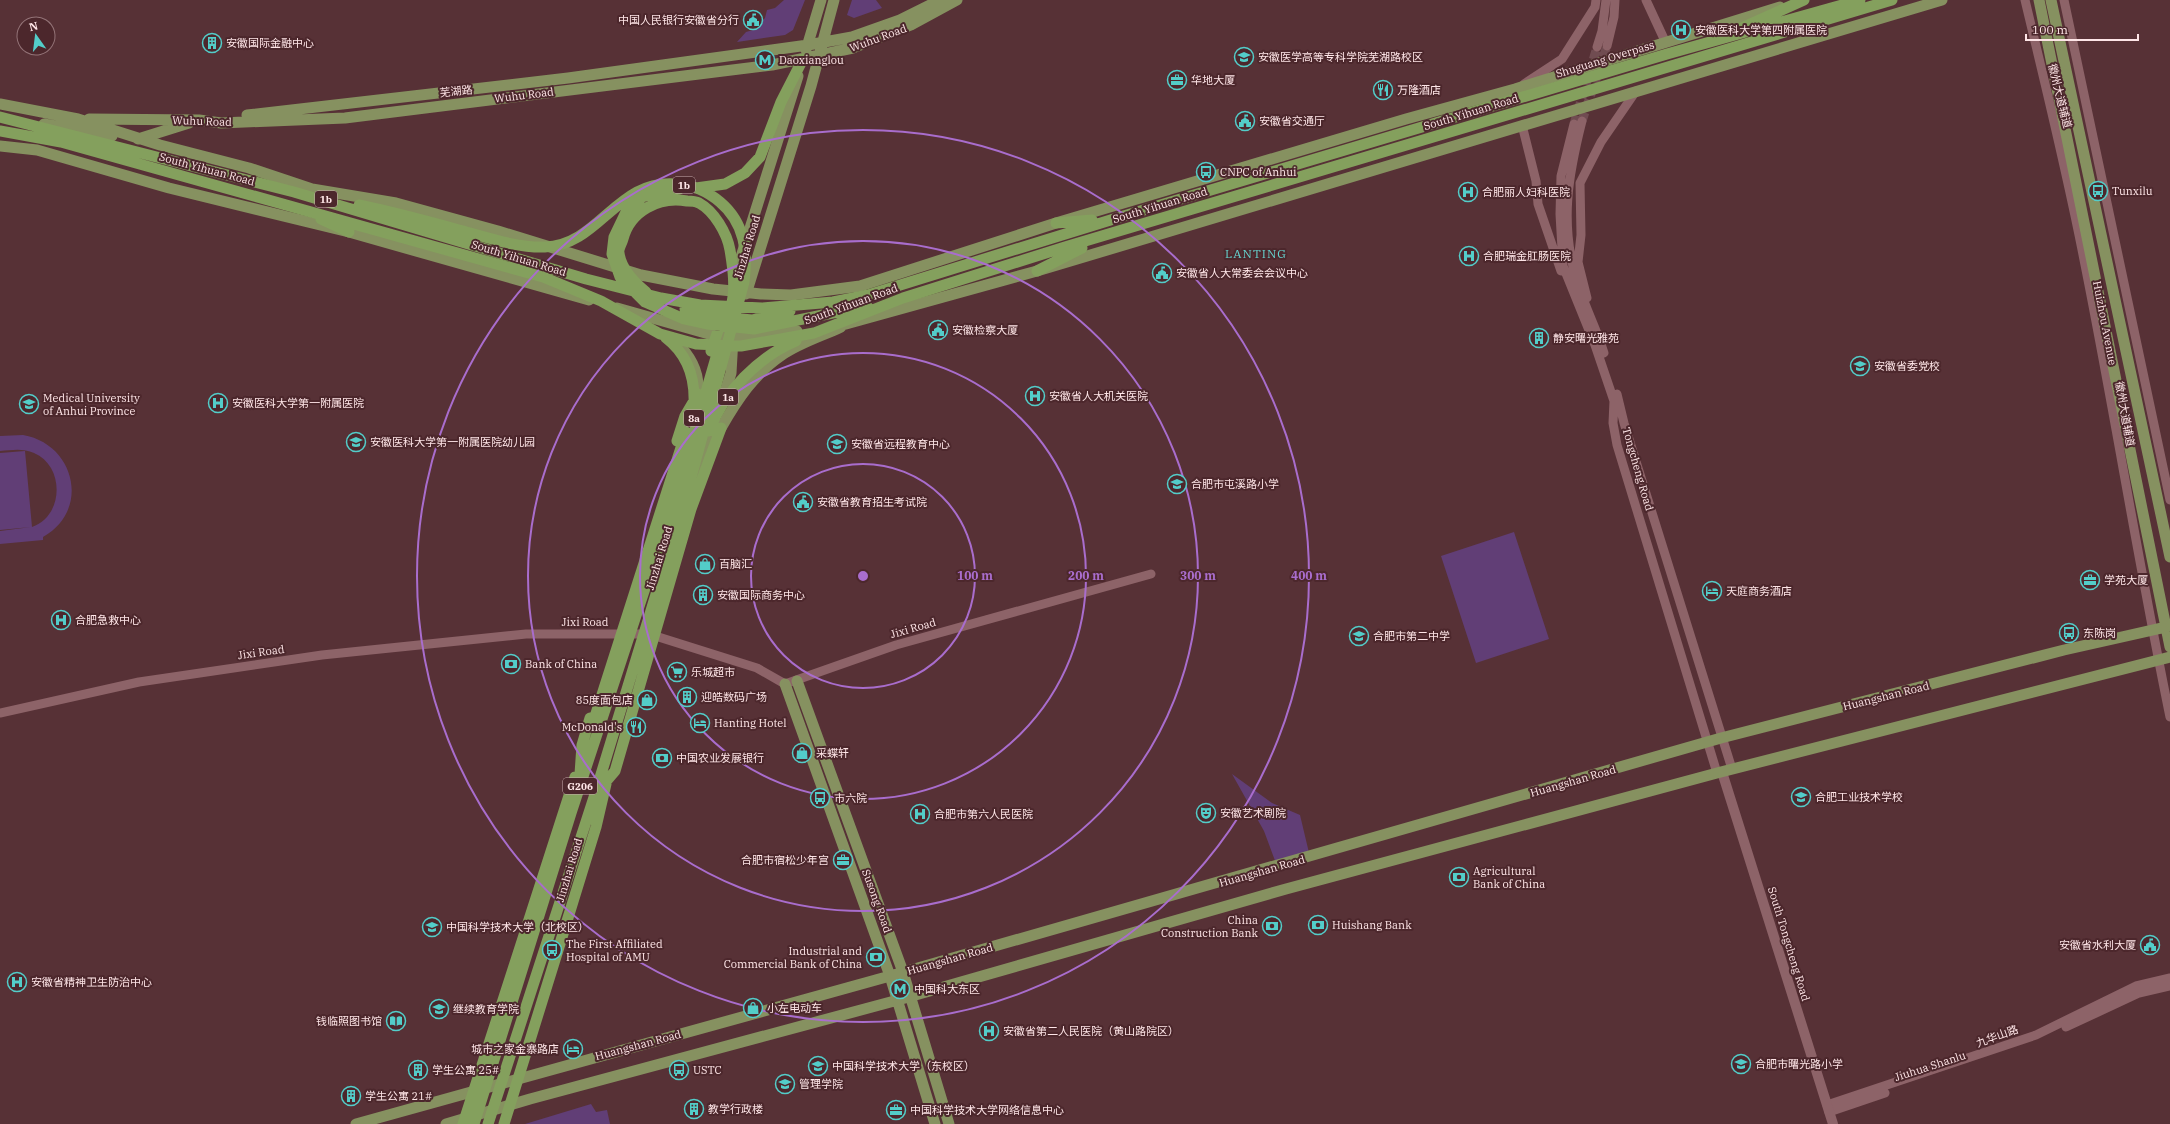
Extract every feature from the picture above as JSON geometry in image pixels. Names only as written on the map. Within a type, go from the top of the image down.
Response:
[{"type":"highway","points":[[1706,43],[1803,0]]},
{"type":"highway","points":[[1747,37],[1860,0]]},
{"type":"highway","points":[[1706,43],[1747,37],[1892,0]]},
{"type":"highway","name":"South Yihuan Road","points":[[354,218],[550,280],[601,301],[660,334],[696,344],[742,346],[814,333],[903,298],[1065,247],[1666,66],[1747,37]]},
{"type":"highway","name":"Shuguang Overpass","points":[[1549,90],[1706,43]]},
{"type":"highway","points":[[803,59],[781,102],[760,157],[745,173],[725,184],[661,191],[642,197],[625,214],[614,237],[612,254],[620,276],[645,302],[684,319],[707,324],[754,329],[903,298]]},
{"type":"highway","name":"South Yihuan Road","points":[[0,131],[61,142],[291,206],[354,218],[668,299],[700,305],[762,308],[833,302],[868,295],[1062,234],[1549,90]]},
{"type":"highway","name":"South Yihuan Road","points":[[0,117],[294,192]]},
{"type":"highway","name":"1b","points":[[354,218],[404,214],[524,246],[546,247],[564,243],[582,235],[628,196],[645,187],[663,182],[697,187],[711,194],[723,204],[735,218],[743,238],[746,263],[744,282],[686,496]]},
{"type":"highway","name":"Jinzhai Road","points":[[467,1122],[580,787],[670,511],[690,448],[725,328],[727,320],[729,313],[734,298],[733,268],[729,243],[719,221],[699,203],[676,199],[652,203],[640,211],[625,230],[619,253],[630,280],[660,303],[711,316],[718,316],[725,317],[732,318],[738,318],[752,320],[833,302]]},
{"type":"highway","points":[[1056,223],[1117,218]]},
{"type":"highway","points":[[1037,271],[1107,235]]},
{"type":"highway","points":[[467,1122],[474,1092],[622,634],[716,336],[732,291]]},
{"type":"highway","name":"1a","points":[[686,496],[712,424],[724,402],[738,383],[751,370],[770,356],[791,343],[814,333]]},
{"type":"highway","name":"8a","points":[[660,334],[674,344],[683,356],[692,372],[694,393],[694,417],[675,484],[670,511]]},
{"type":"highway","points":[[580,787],[582,745],[683,423],[698,394]]},
{"type":"highway","points":[[595,794],[612,777],[691,509],[721,428]]},
{"type":"highway","name":"Jinzhai Road","points":[[488,1124],[595,794],[686,496]]},
{"type":"highway","name":"Jinzhai Road","points":[[504,1124],[517,1078],[568,920],[610,771]]},
{"type":"main road","name":"Jinzhai Road","points":[[732,291],[737,267],[821,0]]},
{"type":"main road","name":"Jinzhai Road","points":[[610,771],[649,634],[731,373],[732,338],[819,55],[834,0]]},
{"type":"main road","name":"Wuhu Road","points":[[808,45],[852,37],[900,20],[940,0]]},
{"type":"main road","name":"Wuhu Road","points":[[78,119],[199,120],[221,123],[345,118],[772,65],[853,48],[911,25],[957,0]]},
{"type":"main road","points":[[0,117],[136,139],[249,168],[312,189],[396,203],[498,231],[641,275],[732,291],[791,295],[860,286],[1056,223],[1406,119],[1515,89],[1665,41],[1803,0]]},
{"type":"main road","points":[[0,146],[36,150],[169,188],[354,218],[416,253],[624,309],[716,336],[732,338],[848,324],[1037,271],[1942,0]]},
{"type":"main road","name":"Huizhou Avenue","points":[[2039,0],[2168,627],[2170,647]]},
{"type":"main road","name":"Huizhou Avenue","points":[[2051,0],[2170,557]]},
{"type":"main road","name":"芜湖路","points":[[199,120],[568,78],[808,45]]},
{"type":"main road","points":[[0,104],[78,119],[136,139],[199,120]]},
{"type":"main road","points":[[249,168],[294,192]]},
{"type":"main road","name":"1b","points":[[294,192],[354,218]]},
{"type":"main road","points":[[624,309],[661,329],[686,351],[696,370],[698,394]]},
{"type":"main road","points":[[721,428],[738,399],[759,374],[782,355],[848,324]]},
{"type":"main road","name":"Huangshan Road","points":[[356,1124],[474,1092],[517,1078],[890,976],[1708,741],[2064,650],[2168,627]]},
{"type":"main road","points":[[446,1124],[467,1122],[510,1105],[898,1000],[1286,889],[1724,771],[2170,657]]},
{"type":"main road","name":"Susong Road","points":[[797,681],[904,972],[949,1124]]},
{"type":"main road","name":"Susong Road","points":[[786,684],[890,976],[935,1124]]},
{"type":"main road","name":"South Tongcheng Road","points":[[1724,771],[1833,1124]]},
{"type":"street","points":[[1515,89],[1562,59],[1595,7],[1596,0]]},
{"type":"street","points":[[1597,47],[1602,31],[1606,0]]},
{"type":"street","points":[[1607,46],[1614,17],[1615,0]]},
{"type":"street","points":[[1646,0],[1665,41]]},
{"type":"street","name":"徽州大道辅道","points":[[2024,0],[2055,123],[2086,265],[2152,630],[2170,716]]},
{"type":"street","points":[[2064,0],[2170,500]]},
{"type":"street","points":[[1589,309],[1586,287],[1578,262],[1581,235],[1580,183],[1601,142],[1636,91]]},
{"type":"street","name":"Tongcheng Road","points":[[1578,122],[1566,207],[1568,248],[1576,280],[1597,329],[1619,398],[1624,423],[1722,738],[1724,771],[1708,741],[1617,445],[1613,423],[1614,401],[1595,345],[1563,266],[1560,214],[1561,176],[1578,122]]},
{"type":"street","points":[[1522,125],[1536,181],[1538,204],[1558,266],[1569,282]]},
{"type":"street","name":"Jixi Road","points":[[0,713],[139,682],[322,655],[526,634],[649,634],[757,668],[786,684],[896,645],[1152,574]]},
{"type":"street","name":"九华山路","points":[[1828,1108],[2036,1035],[2136,986],[2170,978]]},
{"type":"street","name":"Jiuhua Shanlu","points":[[1828,1108],[2023,1046],[2139,993],[2170,986]]},
{"type":"shaded area","points":[[784,0],[805,0],[793,30],[785,35],[737,42],[746,32],[753,30],[765,18],[767,10],[775,8]]},
{"type":"shaded area","points":[[852,0],[876,0],[882,8],[854,18],[847,15]]},
{"type":"shaded area","points":[[23,435],[41,441],[55,451],[65,464],[70,479],[71,495],[67,511],[58,525],[43,537],[43,540],[0,544],[0,531],[31,527],[0,530],[0,453],[25,451],[32,527],[43,521],[50,513],[55,502],[57,491],[55,479],[51,468],[44,459],[26,450],[0,451],[0,436]]},
{"type":"shaded area","points":[[1514,532],[1549,639],[1476,663],[1441,556]]},
{"type":"shaded area","points":[[1232,774],[1272,803],[1300,815],[1310,857],[1277,866],[1264,831]]},
{"type":"shaded area","points":[[591,1104],[596,1112],[607,1110],[610,1124],[525,1124]]},
{"type":"tunnel","points":[[1582,121],[1607,46]]},
{"type":"tunnel","points":[[1574,124],[1597,47]]},
{"type":"place","name":"中国人民银行安徽省分行","points":[[753,20]]},
{"type":"place","name":"安徽医科大学第四附属医院","points":[[1681,30]]},
{"type":"place","name":"安徽国际金融中心","points":[[212,43]]},
{"type":"place","name":"安徽医学高等专科学院芜湖路校区","points":[[1244,57]]},
{"type":"place","name":"Daoxianglou","points":[[765,60]]},
{"type":"place","name":"华地大厦","points":[[1177,80]]},
{"type":"place","name":"万隆酒店","points":[[1383,90]]},
{"type":"place","name":"安徽省交通厅","points":[[1245,121]]},
{"type":"place","name":"CNPC of Anhui","points":[[1206,172]]},
{"type":"place","name":"Tunxilu","points":[[2098,191]]},
{"type":"place","name":"合肥丽人妇科医院","points":[[1468,192]]},
{"type":"place","name":"合肥瑞金肛肠医院","points":[[1469,256]]},
{"type":"place","name":"安徽省人大常委会会议中心","points":[[1162,273]]},
{"type":"place","name":"安徽检察大厦","points":[[938,330]]},
{"type":"place","name":"静安曙光雅苑","points":[[1539,338]]},
{"type":"place","name":"安徽省委党校","points":[[1860,366]]},
{"type":"place","name":"安徽省人大机关医院","points":[[1035,396]]},
{"type":"place","name":"安徽医科大学第一附属医院","points":[[218,403]]},
{"type":"place","name":"Medical University of Anhui Province","points":[[29,404]]},
{"type":"place","name":"安徽医科大学第一附属医院幼儿园","points":[[356,442]]},
{"type":"place","name":"安徽省远程教育中心","points":[[837,444]]},
{"type":"place","name":"合肥市屯溪路小学","points":[[1177,484]]},
{"type":"place","name":"安徽省教育招生考试院","points":[[803,502]]},
{"type":"place","name":"百脑汇","points":[[705,564]]},
{"type":"place","name":"学苑大厦","points":[[2090,580]]},
{"type":"place","name":"天庭商务酒店","points":[[1712,591]]},
{"type":"place","name":"安徽国际商务中心","points":[[703,595]]},
{"type":"place","name":"合肥急救中心","points":[[61,620]]},
{"type":"place","name":"东陈岗","points":[[2069,633]]},
{"type":"place","name":"合肥市第二中学","points":[[1359,636]]},
{"type":"place","name":"Bank of China","points":[[511,664]]},
{"type":"place","name":"乐城超市","points":[[677,672]]},
{"type":"place","name":"迎皓数码广场","points":[[687,697]]},
{"type":"place","name":"85度面包店","points":[[647,700]]},
{"type":"place","name":"Hanting Hotel","points":[[700,723]]},
{"type":"place","name":"McDonald's","points":[[636,727]]},
{"type":"place","name":"采蝶轩","points":[[802,753]]},
{"type":"place","name":"中国农业发展银行","points":[[662,758]]},
{"type":"place","name":"合肥工业技术学校","points":[[1801,797]]},
{"type":"place","name":"市六院","points":[[820,798]]},
{"type":"place","name":"安徽艺术剧院","points":[[1206,813]]},
{"type":"place","name":"合肥市第六人民医院","points":[[920,814]]},
{"type":"place","name":"合肥市宿松少年宫","points":[[843,860]]},
{"type":"place","name":"Agricultural Bank of China","points":[[1459,877]]},
{"type":"place","name":"Huishang Bank","points":[[1318,925]]},
{"type":"place","name":"China Construction Bank","points":[[1272,926]]},
{"type":"place","name":"中国科学技术大学（北校区）","points":[[432,927]]},
{"type":"place","name":"安徽省水利大厦","points":[[2150,945]]},
{"type":"place","name":"The First Affiliated Hospital of AMU","points":[[552,950]]},
{"type":"place","name":"Industrial and Commercial Bank of China","points":[[876,957]]},
{"type":"place","name":"安徽省精神卫生防治中心","points":[[17,982]]},
{"type":"place","name":"中国科大东区","points":[[900,989]]},
{"type":"place","name":"小左电动车","points":[[753,1008]]},
{"type":"place","name":"继续教育学院","points":[[439,1009]]},
{"type":"place","name":"钱临照图书馆","points":[[396,1021]]},
{"type":"place","name":"安徽省第二人民医院（黄山路院区）","points":[[989,1031]]},
{"type":"place","name":"城市之家金寨路店","points":[[573,1049]]},
{"type":"place","name":"合肥市曙光路小学","points":[[1741,1064]]},
{"type":"place","name":"中国科学技术大学（东校区）","points":[[818,1066]]},
{"type":"place","name":"学生公寓 25#","points":[[418,1070]]},
{"type":"place","name":"USTC","points":[[679,1070]]},
{"type":"place","name":"管理学院","points":[[785,1084]]},
{"type":"place","name":"学生公寓 21#","points":[[351,1096]]},
{"type":"place","name":"教学行政楼","points":[[694,1109]]},
{"type":"place","name":"中国科学技术大学网络信息中心","points":[[896,1110]]},
{"type":"district","name":"LANTING","points":[[1256,253]]}]
